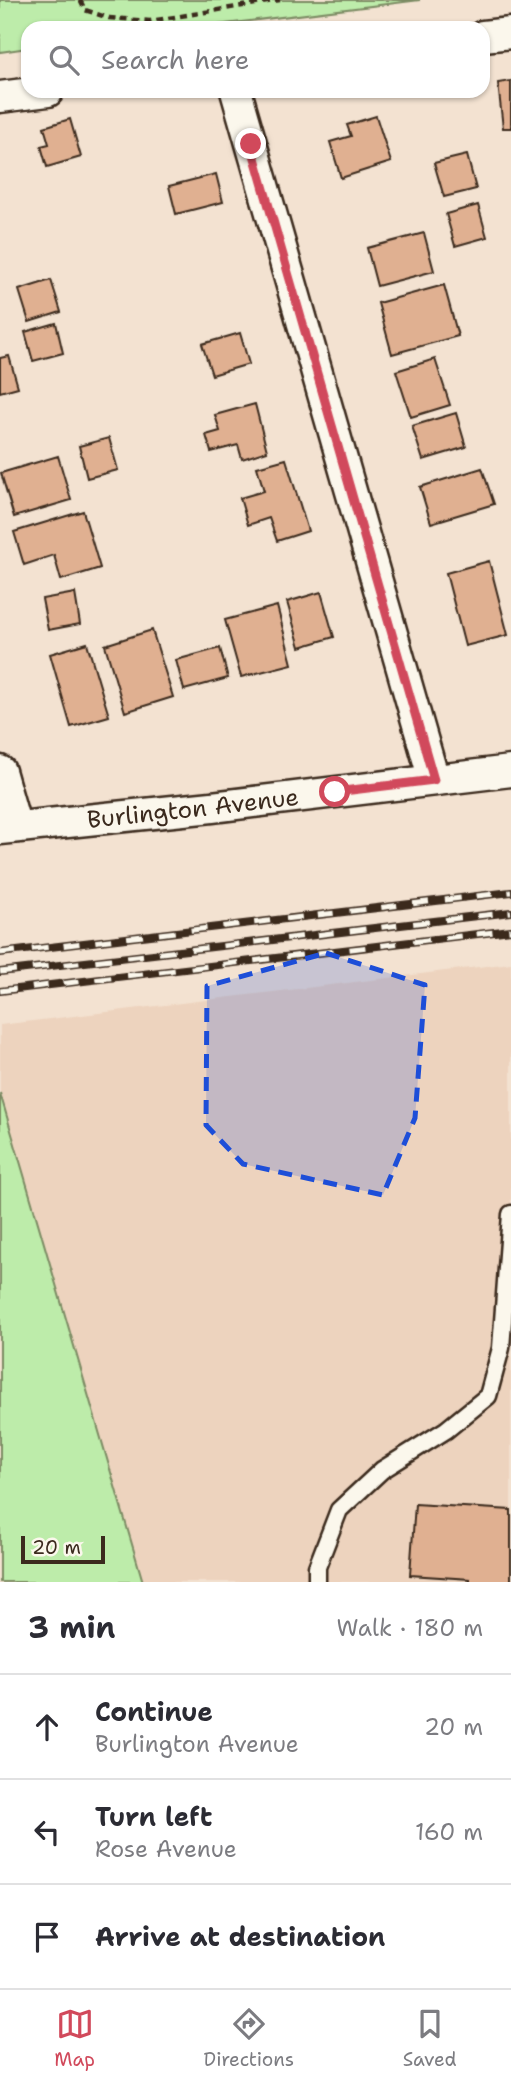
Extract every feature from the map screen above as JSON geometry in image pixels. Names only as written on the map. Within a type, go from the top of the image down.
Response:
[{"type":"street","points":[[490,35],[511,33]]},
{"type":"street","points":[[0,97],[21,94]]},
{"type":"street","points":[[238,98],[434,780]]},
{"type":"street","points":[[0,771],[8,828]]},
{"type":"street","name":"Burlington Avenue","points":[[8,828],[511,771]]},
{"type":"lane","points":[[317,1582],[317,1567],[339,1510],[382,1470],[446,1430],[488,1395],[501,1348],[511,1214]]},
{"type":"path","points":[[80,0],[85,10],[109,18],[149,21],[280,0]]},
{"type":"highlighted area","points":[[326,953],[425,985],[415,1118],[383,1195],[243,1164],[206,1125],[207,986]]},
{"type":"shaded area","points":[[511,963],[511,1582],[143,1582],[0,1093],[0,1025]]},
{"type":"green space","points":[[0,0],[420,0],[249,21],[21,21],[21,49],[0,52]]},
{"type":"green space","points":[[0,1093],[143,1582],[0,1582]]},
{"type":"building","points":[[511,81],[511,128],[503,128],[498,83]]},
{"type":"building","points":[[376,116],[391,162],[341,178],[330,142],[351,136],[347,125]]},
{"type":"building","points":[[70,119],[81,157],[47,167],[41,146],[49,144],[44,127]]},
{"type":"building","points":[[467,155],[476,189],[444,197],[434,163]]},
{"type":"building","points":[[216,174],[223,202],[176,214],[169,186]]},
{"type":"building","points":[[478,205],[487,237],[455,246],[446,214]]},
{"type":"building","points":[[424,233],[434,271],[377,286],[367,248]]},
{"type":"building","points":[[51,280],[61,312],[29,322],[19,290]]},
{"type":"building","points":[[444,285],[458,336],[392,354],[378,303]]},
{"type":"building","points":[[56,323],[63,353],[33,361],[25,332]]},
{"type":"building","points":[[240,333],[249,364],[212,375],[202,344]]},
{"type":"building","points":[[9,356],[18,387],[0,392],[0,358]]},
{"type":"building","points":[[435,359],[450,405],[411,417],[396,371]]},
{"type":"building","points":[[255,404],[267,451],[242,459],[238,445],[211,452],[206,435],[220,431],[215,415]]},
{"type":"building","points":[[456,413],[466,447],[423,460],[412,426]]},
{"type":"building","points":[[109,438],[118,470],[87,478],[79,446]]},
{"type":"building","points":[[58,456],[71,500],[14,517],[1,473]]},
{"type":"building","points":[[286,459],[308,531],[277,541],[269,518],[248,525],[240,498],[264,491],[257,467]]},
{"type":"building","points":[[482,468],[494,504],[431,523],[420,487]]},
{"type":"building","points":[[83,511],[100,568],[61,580],[54,555],[24,565],[14,532]]},
{"type":"building","points":[[489,561],[508,635],[465,646],[446,573]]},
{"type":"building","points":[[321,592],[334,637],[300,647],[287,602]]},
{"type":"building","points":[[75,593],[80,624],[48,630],[42,599]]},
{"type":"building","points":[[277,606],[292,664],[241,677],[225,620]]},
{"type":"building","points":[[152,630],[173,697],[125,712],[105,645]]},
{"type":"building","points":[[87,643],[109,716],[71,727],[50,654]]},
{"type":"building","points":[[220,648],[228,678],[184,690],[176,660]]},
{"type":"building","points":[[415,1504],[511,1510],[511,1582],[470,1582],[470,1579],[410,1575]]},
{"type":"railway","points":[[0,953],[511,892]]},
{"type":"railway","points":[[0,972],[511,912]]},
{"type":"railway","points":[[0,991],[511,930]]},
{"type":"route","points":[[251,144],[434,780],[335,792]]}]
